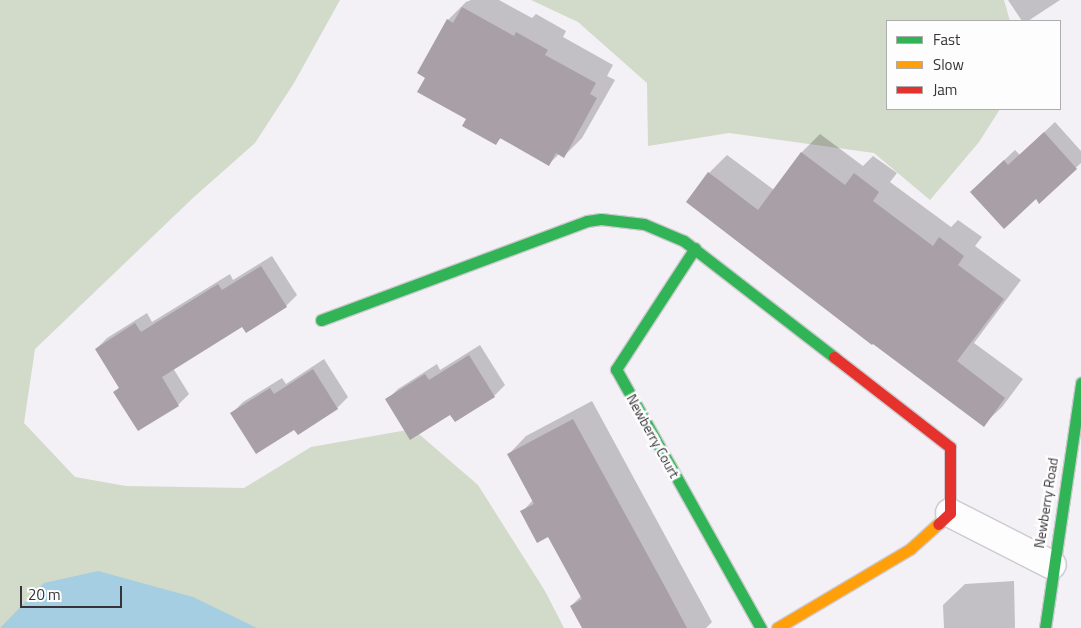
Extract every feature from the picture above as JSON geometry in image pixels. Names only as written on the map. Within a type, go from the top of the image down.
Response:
[{"type":"street","points":[[321,320],[587,221],[601,219],[644,224],[672,234],[695,248],[950,447],[950,513],[910,549],[777,628]]},
{"type":"street","name":"Newberry Court","points":[[695,248],[616,369],[761,628]]},
{"type":"street","name":"Newberry Road","points":[[1044,628],[1081,383]]},
{"type":"street","points":[[950,513],[1052,565]]},
{"type":"green space","points":[[0,0],[340,0],[294,83],[255,143],[194,197],[35,349],[24,423],[75,477],[126,486],[244,488],[311,447],[413,429],[478,485],[545,591],[564,628],[0,628]]},
{"type":"green space","points":[[531,0],[1004,0],[1010,20],[886,20],[886,110],[999,110],[979,142],[930,200],[874,153],[729,133],[648,146],[647,83],[578,22]]},
{"type":"water","points":[[98,571],[193,597],[257,628],[0,628],[44,583]]},
{"type":"building","points":[[462,7],[514,36],[516,32],[548,50],[545,55],[596,83],[590,94],[597,98],[564,158],[556,153],[549,166],[500,138],[496,145],[462,126],[466,119],[417,92],[425,78],[417,73],[447,19],[453,23]]},
{"type":"building","points":[[1044,132],[1077,169],[1039,204],[1036,199],[1004,229],[970,192],[1004,160],[1008,165]]},
{"type":"building","points":[[801,152],[845,185],[854,173],[879,192],[873,201],[933,246],[939,237],[964,256],[958,265],[1004,299],[957,361],[1005,398],[984,427],[872,345],[686,202],[708,172],[758,210]]},
{"type":"building","points":[[261,266],[287,307],[246,333],[242,327],[162,377],[179,406],[138,431],[113,392],[119,388],[95,349],[135,323],[141,332],[218,284],[222,290]]},
{"type":"building","points":[[469,355],[495,397],[455,422],[450,415],[410,440],[385,399],[425,374],[429,380]]},
{"type":"building","points":[[313,369],[338,409],[298,435],[294,430],[256,454],[230,413],[270,388],[274,394]]},
{"type":"building","points":[[573,419],[687,628],[582,628],[570,606],[582,599],[548,537],[537,543],[520,511],[534,504],[507,454]]},
{"type":"traffic: fast","points":[[321,320],[587,221],[601,219],[644,224],[684,241],[834,357]]},
{"type":"traffic: fast","points":[[695,248],[616,369],[761,628]]},
{"type":"traffic: fast","points":[[1045,628],[1081,383]]},
{"type":"traffic: slow","points":[[777,628],[910,549],[938,524]]},
{"type":"traffic: jam","points":[[834,357],[950,447],[950,513],[938,524]]}]
